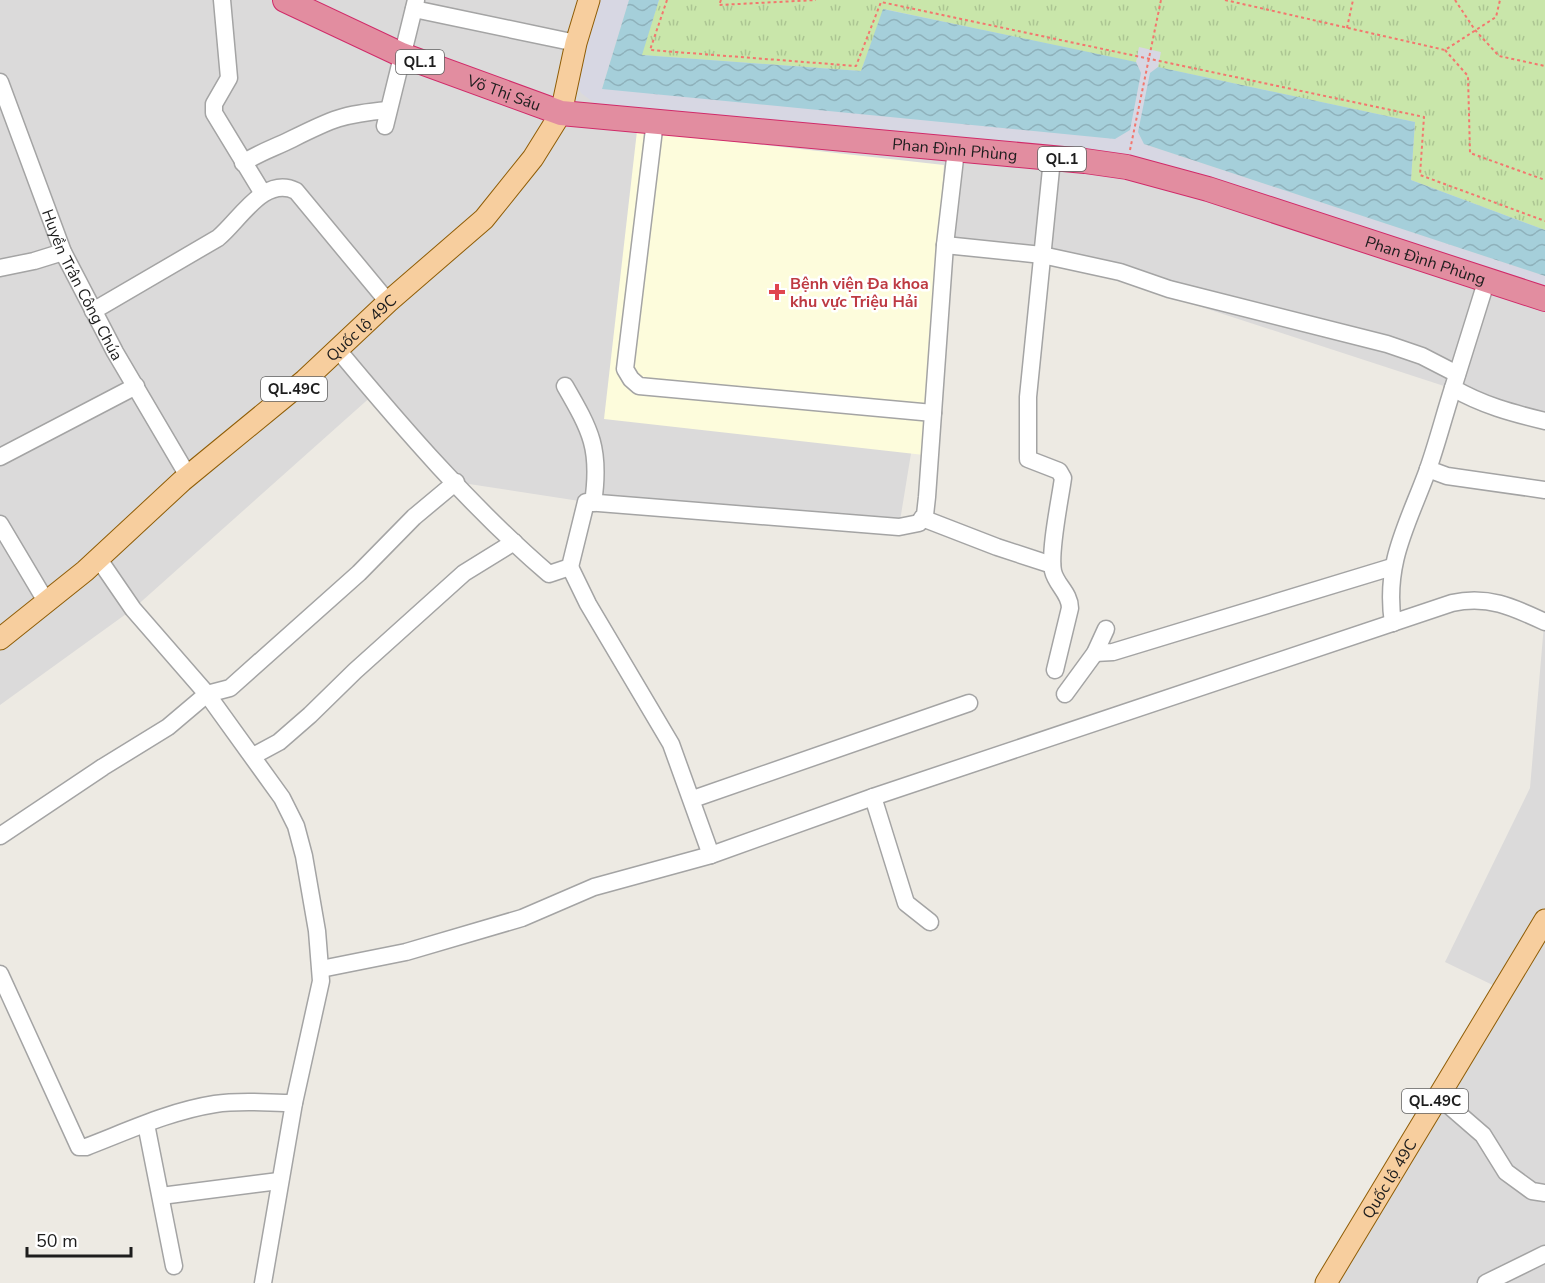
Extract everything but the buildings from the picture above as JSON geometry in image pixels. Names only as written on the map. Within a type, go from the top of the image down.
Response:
[{"type":"highway","name":"Võ Thị Sáu","points":[[285,0],[402,55],[561,112]]},
{"type":"highway","name":"Phan Đình Phùng","points":[[561,112],[1127,167],[1163,176],[1545,299]]},
{"type":"main road","name":"QL.49C","points":[[561,112],[576,43],[590,0]]},
{"type":"main road","name":"Quốc lộ 49C","points":[[0,639],[47,603],[188,476],[338,351],[388,302],[484,219],[533,158],[561,112]]},
{"type":"main road","name":"Quốc lộ 49C","points":[[1326,1283],[1545,920]]},
{"type":"street","points":[[222,0],[229,78],[213,108],[262,192]]},
{"type":"street","points":[[243,163],[264,149],[290,140],[339,116],[387,118],[415,4],[576,43]]},
{"type":"street","name":"Huyền Trân Công Chúa","points":[[0,82],[63,252],[93,311],[188,476]]},
{"type":"street","points":[[655,121],[625,369],[631,379],[639,386],[933,413]]},
{"type":"street","points":[[711,855],[693,799],[661,723],[588,604],[570,567],[586,502],[899,527],[919,523],[927,497],[945,245],[956,150]]},
{"type":"street","points":[[1052,159],[1028,397],[1028,459],[1059,471],[1063,476],[1052,565],[1056,579],[1070,602],[1055,670]]},
{"type":"street","points":[[93,311],[218,238],[262,192],[279,187],[296,191],[388,302]]},
{"type":"street","points":[[945,245],[1042,255],[1120,272],[1168,289],[1387,344],[1422,356],[1455,381],[1470,398],[1506,411],[1545,421]]},
{"type":"street","points":[[0,268],[63,252]]},
{"type":"street","points":[[1393,622],[1389,597],[1392,567],[1428,469],[1487,279]]},
{"type":"street","points":[[338,351],[456,482],[514,542],[549,574],[570,567]]},
{"type":"street","points":[[0,457],[136,386]]},
{"type":"street","points":[[565,386],[592,434],[597,478],[593,503]]},
{"type":"street","points":[[1428,469],[1447,476],[1545,490]]},
{"type":"street","points":[[0,836],[103,767],[168,728],[207,694],[230,688],[358,573],[414,517],[456,482]]},
{"type":"street","points":[[922,518],[938,526],[1052,565]]},
{"type":"street","points":[[0,524],[47,603]]},
{"type":"street","points":[[253,756],[279,742],[310,716],[355,671],[464,573],[496,551],[514,542]]},
{"type":"street","points":[[98,558],[133,609],[207,694],[253,756],[282,798],[296,826],[308,879],[321,969],[319,997],[294,1103],[263,1283]]},
{"type":"street","points":[[1095,653],[1113,652],[1392,567]]},
{"type":"street","points":[[321,969],[374,960],[522,918],[610,882],[711,855],[873,797],[1452,603],[1478,599],[1508,605],[1545,622]]},
{"type":"street","points":[[1065,694],[1095,653],[1106,629]]},
{"type":"street","points":[[693,799],[969,703]]},
{"type":"street","points":[[873,797],[906,903],[930,922]]},
{"type":"street","points":[[0,974],[76,1144],[87,1147],[146,1124],[216,1104],[294,1103]]},
{"type":"street","points":[[1438,1096],[1483,1135],[1506,1172],[1532,1191],[1545,1193]]},
{"type":"street","points":[[146,1124],[174,1266]]},
{"type":"street","points":[[160,1196],[279,1180]]},
{"type":"street","points":[[1486,1283],[1545,1254]]},
{"type":"path","points":[[667,0],[650,50],[856,66],[881,2],[1424,117],[1420,175],[1545,221]]},
{"type":"path","points":[[721,0],[719,5],[816,0]]},
{"type":"path","points":[[1134,130],[1161,0]]},
{"type":"path","points":[[1225,0],[1445,50],[1468,76],[1470,153],[1545,180]]},
{"type":"path","points":[[1347,28],[1353,0]]},
{"type":"path","points":[[1455,0],[1475,30],[1499,56],[1545,66]]},
{"type":"path","points":[[1445,50],[1496,17],[1500,0]]},
{"type":"shaded area","points":[[0,0],[1545,0],[1545,419],[1042,255],[945,245],[899,527],[586,502],[456,482],[374,394],[133,609],[0,705]]},
{"type":"shaded area","points":[[598,0],[629,0],[602,88],[1141,73],[1136,62],[1139,47],[1161,52],[1158,67],[1150,74],[1144,144],[1545,276],[1545,292],[1213,184],[601,108],[581,93],[577,84],[579,59]]},
{"type":"shaded area","name":"Bệnh viện Đa khoa khu vực Triệu Hải","points":[[637,131],[944,165],[924,455],[604,419]]},
{"type":"shaded area","points":[[1545,613],[1545,1283],[1332,1283],[1503,990],[1445,962],[1530,788]]},
{"type":"green space","points":[[659,0],[1545,0],[1545,230],[1411,180],[1415,122],[884,9],[861,71],[641,55]]},
{"type":"water","points":[[629,0],[659,0],[642,55],[861,71],[883,9],[1136,62],[1141,73],[1130,130],[1115,139],[602,89]]},
{"type":"water","points":[[1158,67],[1415,122],[1411,180],[1545,230],[1545,276],[1144,144],[1138,132],[1150,73]]},
{"type":"place","name":"Bệnh viện Đa khoa khu vực Triệu Hải","points":[[777,292]]}]
